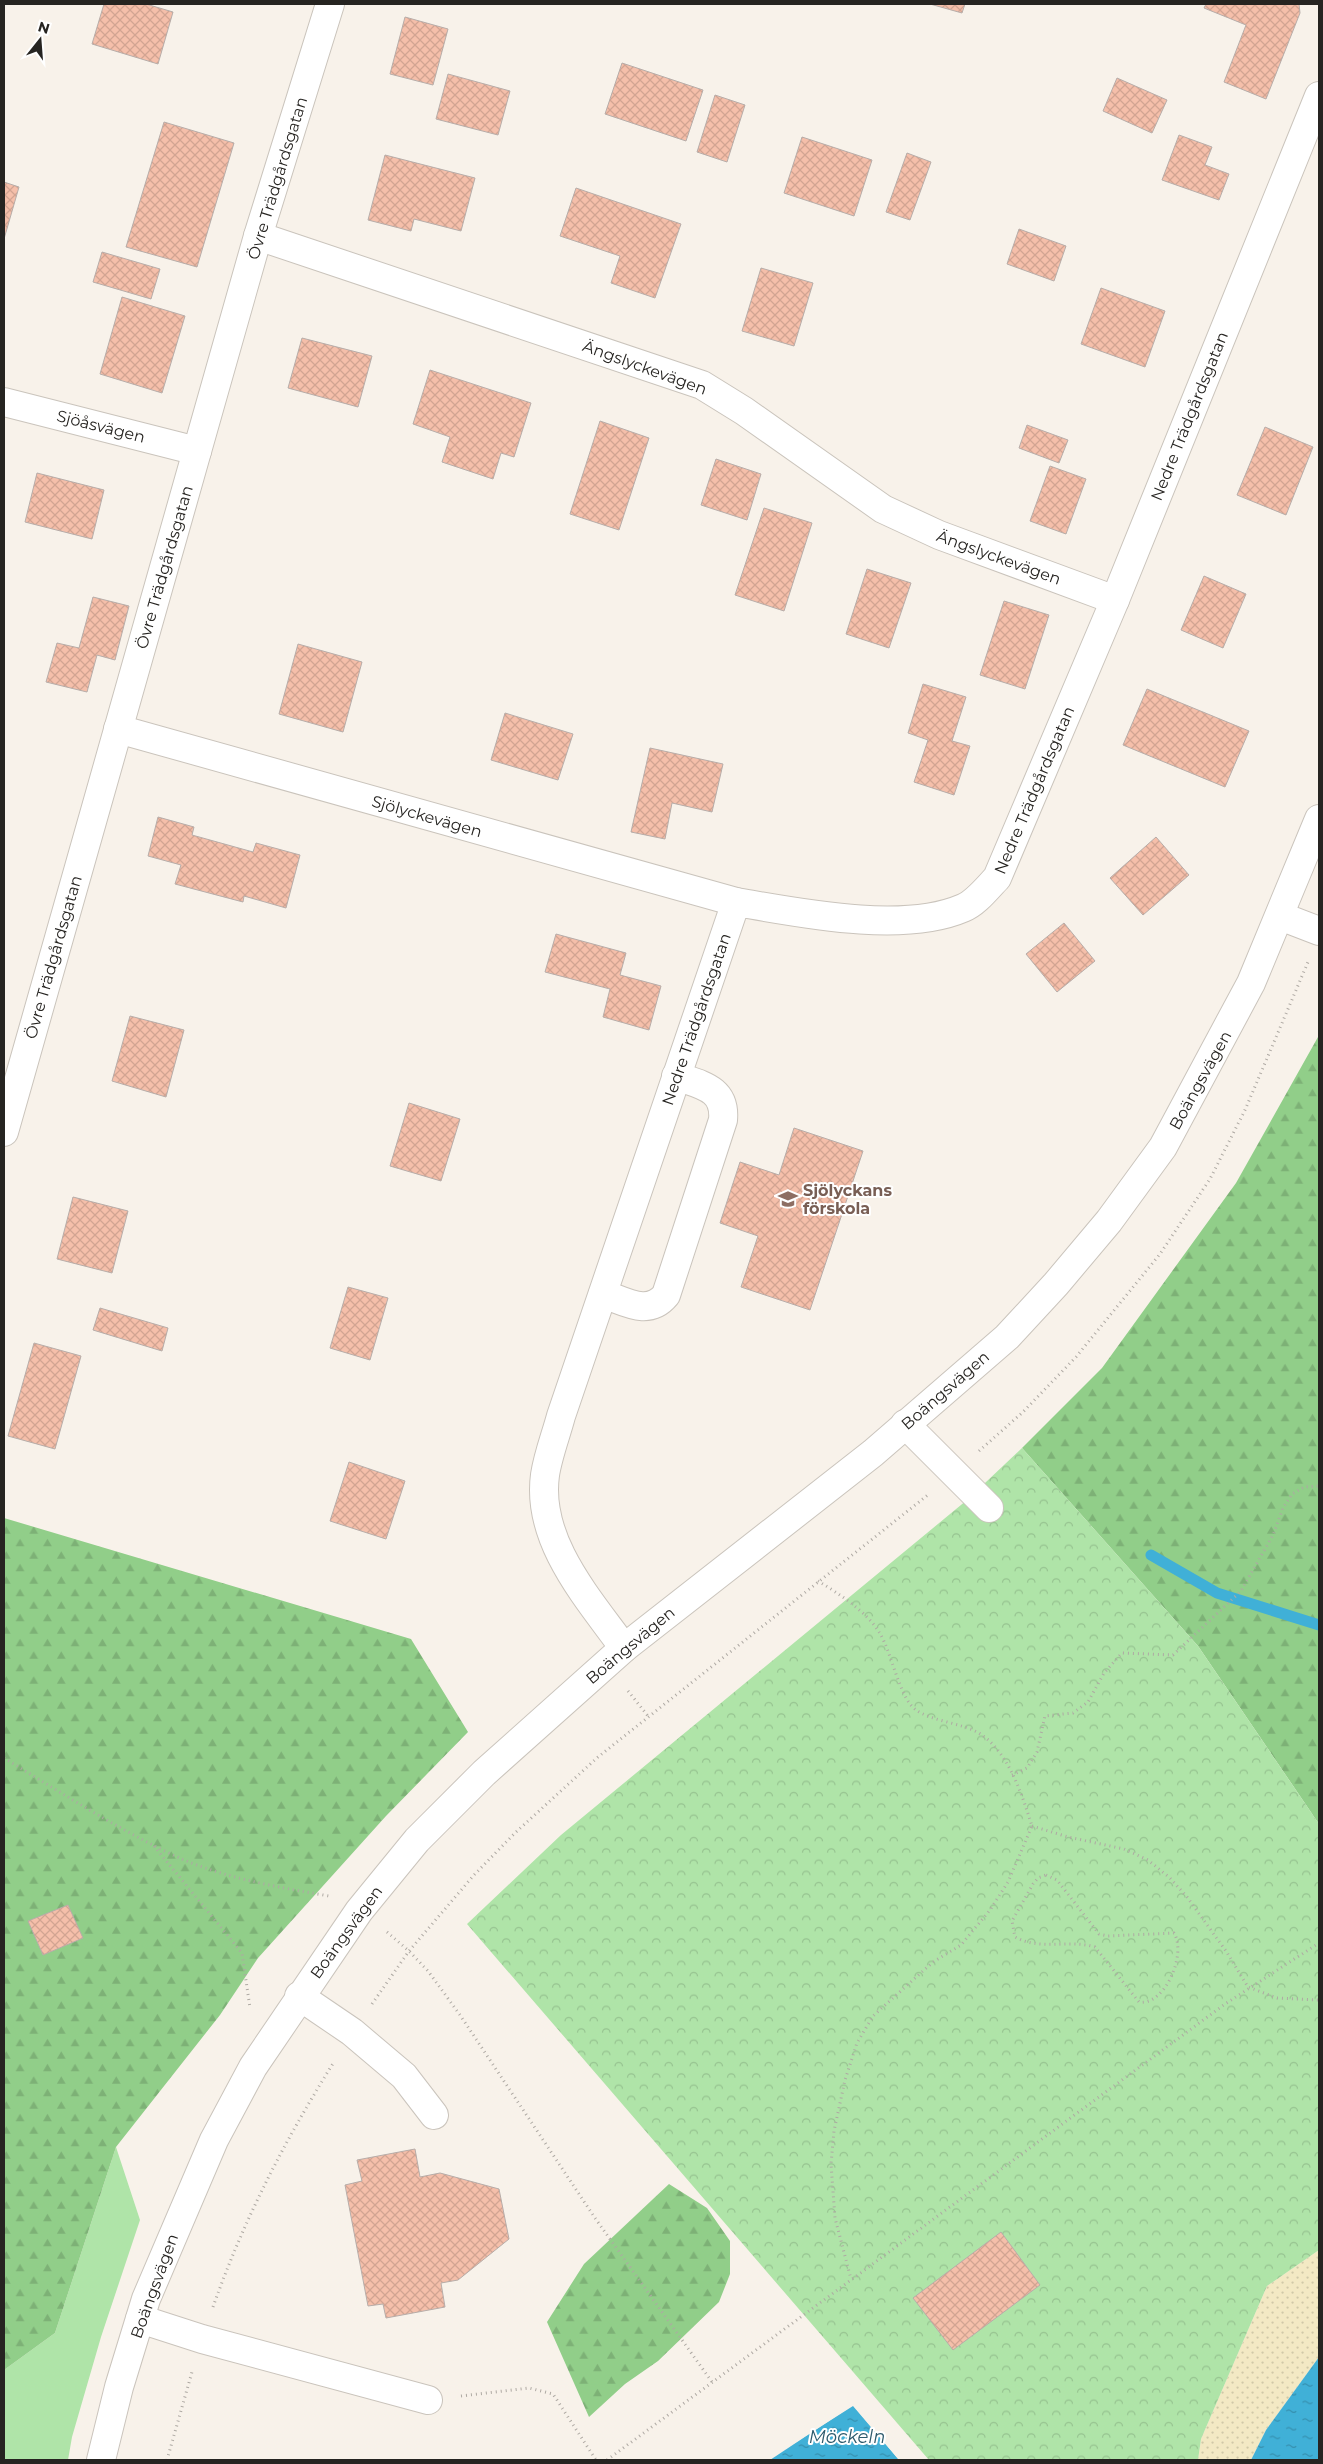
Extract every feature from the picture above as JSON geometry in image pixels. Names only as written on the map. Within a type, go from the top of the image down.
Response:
[{"type":"street","name":"Övre Trädgårdsgatan","points":[[4,1132],[258,236],[330,4]]},
{"type":"street","name":"Nedre Trädgårdsgatan","points":[[624,1648],[569,1571],[547,1521],[545,1475],[562,1416],[736,902],[799,913],[863,919],[925,920],[965,908],[998,878],[1115,600],[1319,96]]},
{"type":"street","name":"Ängslyckevägen","points":[[258,236],[702,385],[744,411],[882,509],[939,535],[1115,600]]},
{"type":"street","name":"Sjöåsvägen","points":[[4,402],[197,451]]},
{"type":"street","name":"Sjölyckevägen","points":[[118,730],[736,902]]},
{"type":"street","name":"Boängsvägen","points":[[101,2460],[119,2387],[140,2319],[176,2225],[214,2140],[253,2067],[358,1911],[417,1840],[484,1773],[624,1648],[905,1424],[1007,1337],[1056,1284],[1109,1221],[1163,1147],[1252,983],[1319,819]]},
{"type":"street","points":[[1280,916],[1315,943]]},
{"type":"street","points":[[603,1294],[639,1306],[650,1307],[659,1303],[666,1295],[723,1120],[724,1107],[718,1094],[706,1086],[676,1076]]},
{"type":"street","points":[[905,1424],[989,1508]]},
{"type":"street","points":[[299,1996],[352,2032],[404,2076],[434,2115]]},
{"type":"street","points":[[140,2319],[202,2339],[428,2400]]},
{"type":"path","points":[[167,2460],[202,2339],[231,2256],[266,2179],[299,2118],[352,2032],[409,1951],[474,1875],[598,1757],[953,1473],[1023,1412],[1076,1357],[1160,1254],[1210,1179],[1245,1110],[1315,943]]},
{"type":"path","points":[[1012,1775],[1028,1768],[1038,1752],[1045,1716],[1073,1713],[1088,1702],[1104,1673],[1122,1652],[1173,1655],[1220,1612],[1241,1591],[1273,1536],[1283,1508],[1292,1494],[1304,1487],[1319,1486]]},
{"type":"path","points":[[818,1581],[840,1595],[879,1631],[893,1662],[904,1696],[916,1710],[978,1733],[1003,1756],[1022,1795],[1032,1826],[1008,1882],[990,1910],[961,1945],[933,1962],[874,2016],[857,2043],[845,2080],[834,2131],[831,2164],[835,2218],[851,2280]]},
{"type":"path","points":[[4,1758],[176,1856],[239,1878],[332,1897],[358,1911],[409,1951],[428,1971],[460,2015],[594,2218],[712,2382]]},
{"type":"path","points":[[1032,1826],[1068,1838],[1124,1849],[1148,1860],[1170,1878],[1187,1897],[1226,1951],[1248,1987],[1277,1998],[1319,2000]]},
{"type":"path","points":[[152,1844],[242,1953],[250,2008],[277,2030]]},
{"type":"path","points":[[1046,1875],[1057,1880],[1099,1934],[1108,1936],[1174,1933],[1179,1948],[1178,1958],[1161,1994],[1146,2003],[1139,2002],[1134,1998],[1100,1954],[1095,1947],[1088,1945],[1032,1945],[1015,1937],[1012,1921],[1038,1878],[1046,1875]]},
{"type":"path","points":[[607,2460],[1248,1987],[1319,1943]]},
{"type":"path","points":[[428,2400],[529,2388],[553,2394],[596,2460]]},
{"type":"green space","points":[[1318,1037],[1319,1824],[1198,1646],[1022,1448],[1102,1368],[1236,1183]]},
{"type":"green space","points":[[1022,1448],[1198,1646],[1319,1824],[1319,2250],[1267,2286],[1201,2439],[1198,2460],[929,2460],[467,1924],[561,1835],[967,1500]]},
{"type":"green space","points":[[4,1518],[411,1639],[468,1732],[386,1816],[258,1958],[220,2015],[116,2147],[55,2333],[4,2370]]},
{"type":"green space","points":[[116,2147],[140,2220],[101,2337],[72,2437],[68,2460],[4,2460],[4,2370],[55,2333]]},
{"type":"green space","points":[[669,2184],[707,2208],[730,2241],[730,2274],[719,2302],[658,2361],[625,2384],[589,2417],[547,2322],[584,2264]]},
{"type":"sand","points":[[1319,2250],[1319,2357],[1266,2430],[1251,2460],[1198,2460],[1201,2439],[1267,2286]]},
{"type":"water","points":[[1319,2357],[1319,2460],[1251,2460],[1266,2430]]},
{"type":"water","name":"Möckeln","points":[[853,2405],[899,2460],[770,2460]]},
{"type":"pier","points":[[853,2403],[901,2460],[853,2406],[768,2460]]},
{"type":"building","points":[[104,4],[146,4],[173,12],[158,64],[92,44]]},
{"type":"building","points":[[930,4],[965,4],[962,13]]},
{"type":"building","points":[[1206,4],[1299,4],[1300,13],[1266,99],[1224,82],[1246,25],[1204,8]]},
{"type":"building","points":[[405,17],[448,29],[433,85],[390,74]]},
{"type":"building","points":[[622,63],[703,90],[686,141],[605,114]]},
{"type":"building","points":[[448,74],[510,91],[498,135],[436,119]]},
{"type":"building","points":[[1117,78],[1167,100],[1152,133],[1103,111]]},
{"type":"building","points":[[715,95],[745,105],[727,162],[697,152]]},
{"type":"building","points":[[164,122],[234,143],[197,267],[126,247]]},
{"type":"building","points":[[1179,135],[1212,147],[1205,165],[1229,174],[1219,200],[1162,180]]},
{"type":"building","points":[[802,137],[872,160],[854,216],[784,193]]},
{"type":"building","points":[[907,153],[931,162],[910,220],[886,212]]},
{"type":"building","points":[[385,155],[475,178],[461,231],[414,219],[411,231],[368,220]]},
{"type":"building","points":[[4,182],[19,187],[4,239]]},
{"type":"building","points":[[576,188],[681,224],[655,298],[611,283],[620,256],[560,236]]},
{"type":"building","points":[[1019,229],[1066,246],[1054,281],[1007,264]]},
{"type":"building","points":[[102,252],[160,269],[151,299],[93,282]]},
{"type":"building","points":[[761,268],[813,283],[794,346],[742,331]]},
{"type":"building","points":[[1101,288],[1165,311],[1145,367],[1081,344]]},
{"type":"building","points":[[122,297],[185,316],[162,393],[100,374]]},
{"type":"building","points":[[302,338],[372,356],[358,407],[288,388]]},
{"type":"building","points":[[430,370],[531,403],[514,457],[501,453],[493,479],[442,462],[450,437],[413,424]]},
{"type":"building","points":[[600,421],[649,438],[619,530],[570,514]]},
{"type":"building","points":[[1027,425],[1068,440],[1059,463],[1019,448]]},
{"type":"building","points":[[1265,427],[1313,447],[1286,515],[1237,495]]},
{"type":"building","points":[[716,459],[761,474],[747,520],[701,505]]},
{"type":"building","points":[[1050,466],[1086,479],[1066,534],[1030,521]]},
{"type":"building","points":[[37,473],[104,490],[92,539],[25,522]]},
{"type":"building","points":[[764,508],[812,523],[784,611],[735,595]]},
{"type":"building","points":[[867,569],[911,583],[889,648],[846,634]]},
{"type":"building","points":[[1204,576],[1246,594],[1223,648],[1181,630]]},
{"type":"building","points":[[93,597],[129,606],[115,660],[97,655],[87,692],[46,682],[57,643],[79,648]]},
{"type":"building","points":[[1004,601],[1049,615],[1025,689],[980,675]]},
{"type":"building","points":[[298,644],[362,662],[343,732],[279,714]]},
{"type":"building","points":[[923,684],[966,697],[952,741],[970,746],[954,795],[914,782],[928,740],[908,733]]},
{"type":"building","points":[[1147,689],[1249,731],[1225,787],[1123,745]]},
{"type":"building","points":[[505,713],[573,734],[558,780],[491,760]]},
{"type":"building","points":[[650,748],[723,764],[712,812],[672,803],[665,839],[631,832]]},
{"type":"building","points":[[158,817],[194,827],[192,835],[253,852],[256,843],[300,855],[286,908],[244,896],[243,902],[175,884],[181,865],[148,856]]},
{"type":"building","points":[[1156,837],[1189,875],[1143,915],[1110,878]]},
{"type":"building","points":[[1064,923],[1095,961],[1057,992],[1026,954]]},
{"type":"building","points":[[556,934],[626,953],[620,975],[661,986],[649,1030],[603,1017],[610,989],[545,972]]},
{"type":"building","points":[[130,1016],[184,1030],[166,1097],[112,1081]]},
{"type":"building","points":[[409,1103],[460,1119],[441,1181],[390,1166]]},
{"type":"building","name":"Sjölyckans förskola","points":[[794,1128],[863,1151],[810,1310],[741,1287],[758,1236],[720,1223],[740,1162],[779,1175]]},
{"type":"building","points":[[73,1197],[128,1211],[112,1273],[57,1259]]},
{"type":"building","points":[[348,1287],[388,1298],[370,1360],[330,1348]]},
{"type":"building","points":[[100,1308],[168,1328],[162,1351],[93,1330]]},
{"type":"building","points":[[34,1343],[81,1356],[55,1449],[8,1436]]},
{"type":"building","points":[[349,1462],[405,1481],[386,1539],[330,1521]]},
{"type":"building","points":[[68,1905],[83,1938],[43,1955],[28,1921]]},
{"type":"building","points":[[415,2149],[420,2177],[440,2173],[499,2189],[509,2239],[458,2280],[441,2283],[445,2307],[386,2318],[383,2304],[368,2306],[345,2185],[362,2181],[357,2160]]},
{"type":"building","points":[[1001,2232],[1040,2285],[953,2350],[913,2298]]},
{"type":"waterway","points":[[1151,1555],[1217,1593],[1319,1625]]},
{"type":"place","name":"Sjölyckans förskola","points":[[788,1199]]}]
